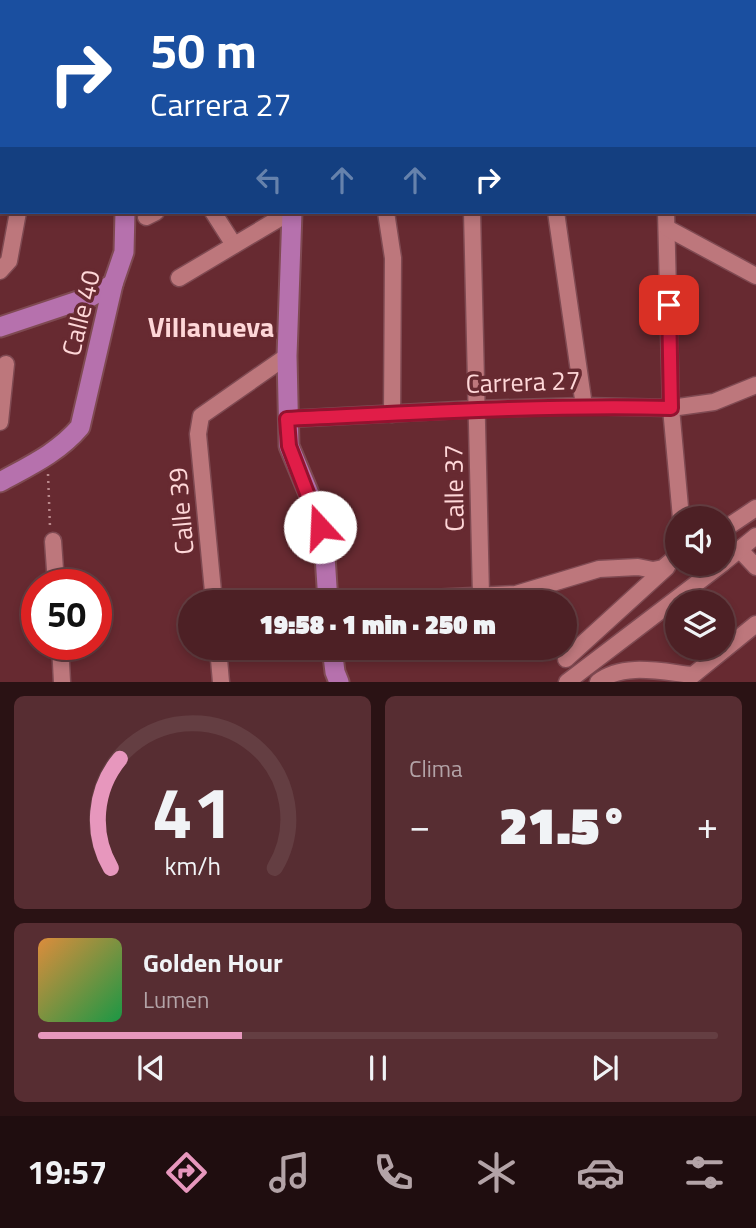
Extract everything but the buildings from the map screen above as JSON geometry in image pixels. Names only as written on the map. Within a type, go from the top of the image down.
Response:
[{"type":"main road","name":"Calle 40","points":[[49,455],[80,427],[113,284],[124,252],[125,214]]},
{"type":"main road","points":[[291,214],[287,356],[289,446],[317,513],[324,540],[327,590]]},
{"type":"main road","points":[[0,327],[90,297],[113,284]]},
{"type":"main road","points":[[90,297],[104,301],[107,311]]},
{"type":"main road","points":[[0,482],[49,455]]},
{"type":"main road","points":[[335,660],[340,679]]},
{"type":"street","points":[[5,266],[18,214]]},
{"type":"street","points":[[214,214],[234,245]]},
{"type":"street","points":[[179,278],[288,214]]},
{"type":"street","points":[[386,214],[393,258],[392,414]]},
{"type":"street","name":"Calle 37","points":[[472,214],[481,590]]},
{"type":"street","points":[[556,214],[584,406]]},
{"type":"street","points":[[666,214],[671,408],[680,506]]},
{"type":"street","points":[[667,229],[756,276]]},
{"type":"street","points":[[0,244],[5,266]]},
{"type":"street","name":"Calle 39","points":[[213,590],[198,434],[201,416],[287,356]]},
{"type":"street","points":[[0,422],[6,364]]},
{"type":"street","name":"Carrera 27","points":[[287,419],[477,409],[584,406],[671,408],[714,402],[756,385]]},
{"type":"street","points":[[735,522],[756,508]]},
{"type":"street","points":[[735,554],[756,536]]},
{"type":"street","points":[[53,541],[55,569]]},
{"type":"street","points":[[740,550],[756,566]]},
{"type":"street","points":[[529,590],[599,569],[638,567],[653,570],[665,564]]},
{"type":"street","points":[[577,649],[665,568]]},
{"type":"street","points":[[567,682],[705,576]]},
{"type":"street","points":[[603,678],[646,670],[693,679],[756,624]]},
{"type":"street","points":[[61,660],[62,682]]},
{"type":"street","points":[[219,660],[221,682]]},
{"type":"path","points":[[49,455],[48,500],[53,541]]},
{"type":"district","name":"Villanueva","points":[[211,327]]},
{"type":"route","points":[[320,527],[317,513],[289,446],[287,419],[504,408],[671,408],[669,305]]}]
